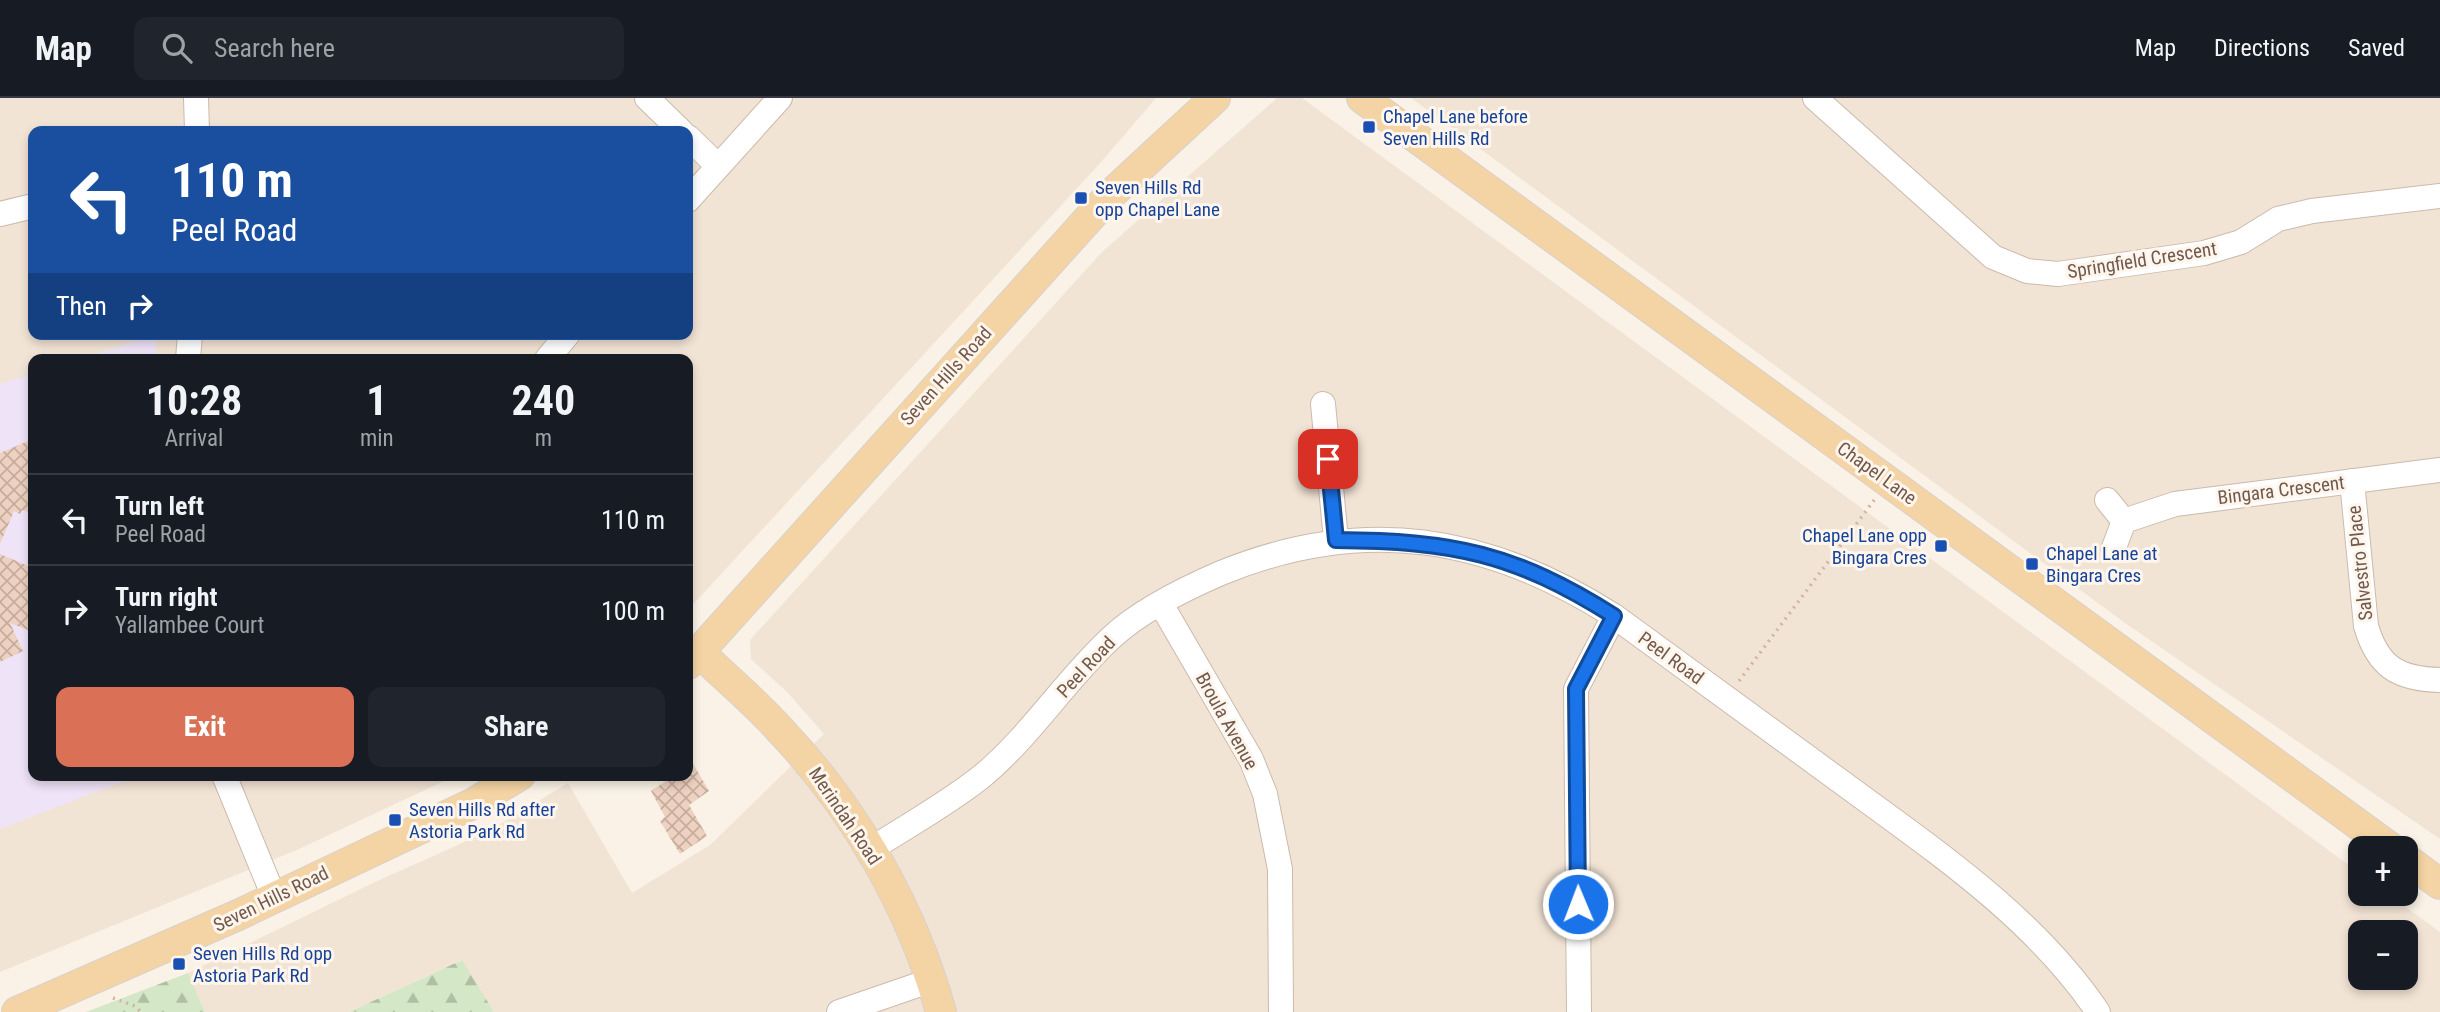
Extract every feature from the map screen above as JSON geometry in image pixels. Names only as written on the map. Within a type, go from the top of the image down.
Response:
[{"type":"main road","name":"Seven Hills Road","points":[[694,659],[1109,196],[1215,98]]},
{"type":"main road","name":"Chapel Lane","points":[[1362,98],[2374,836]]},
{"type":"main road","name":"Merindah Road","points":[[694,659],[782,732],[832,793],[870,849],[909,923],[932,980],[941,1012]]},
{"type":"main road","name":"Seven Hills Road","points":[[17,1012],[87,983],[274,897],[474,803],[510,781]]},
{"type":"main road","points":[[2418,868],[2440,884]]},
{"type":"street","points":[[196,98],[197,126]]},
{"type":"street","points":[[647,98],[676,126]]},
{"type":"street","points":[[693,194],[780,98]]},
{"type":"street","name":"Springfield Crescent","points":[[1815,98],[1993,257],[2027,271],[2058,274],[2204,253],[2241,242],[2278,219],[2312,211],[2440,196]]},
{"type":"street","points":[[693,142],[718,166]]},
{"type":"street","points":[[0,214],[28,207]]},
{"type":"street","points":[[551,354],[563,340]]},
{"type":"street","points":[[1323,404],[1336,540]]},
{"type":"street","name":"Bingara Crescent","points":[[2124,521],[2149,510],[2175,504],[2440,470]]},
{"type":"street","name":"Salvestro Place","points":[[2352,481],[2366,626],[2372,647],[2385,664],[2402,676],[2440,680]]},
{"type":"street","points":[[2107,500],[2124,521],[2113,550]]},
{"type":"street","name":"Peel Road","points":[[870,849],[982,776],[1113,636],[1199,582],[1238,566],[1336,540],[1430,543],[1473,550],[1528,569],[1576,592],[1614,616],[1950,861],[2029,928],[2076,979],[2098,1012]]},
{"type":"street","name":"Broula Avenue","points":[[1161,604],[1251,760],[1265,794],[1280,869],[1281,1012]]},
{"type":"street","points":[[1579,1012],[1576,689],[1614,616]]},
{"type":"street","points":[[226,781],[274,897]]},
{"type":"street","points":[[839,1012],[932,980]]},
{"type":"path","points":[[1727,698],[1889,481]]},
{"type":"path","points":[[107,1000],[116,997],[141,1012]]},
{"type":"shaded area","points":[[0,98],[1156,98],[1103,160],[693,605],[693,354],[28,354],[28,781],[444,781],[299,849],[0,972]]},
{"type":"shaded area","points":[[1277,98],[1302,98],[2348,864],[2348,906],[2404,906],[2440,932],[2440,1012],[494,1012],[461,960],[349,1012],[205,1012],[188,973],[375,882],[489,831],[568,783],[632,893],[710,845],[824,734],[788,693],[751,659],[750,640],[1102,252]]},
{"type":"shaded area","points":[[1411,98],[2440,98],[2440,839],[2125,623]]},
{"type":"shaded area","points":[[139,340],[155,340],[157,354],[96,354]]},
{"type":"shaded area","points":[[28,376],[28,781],[124,781],[0,829],[0,384]]},
{"type":"green space","points":[[462,960],[494,1012],[349,1012]]},
{"type":"green space","points":[[188,973],[205,1012],[86,1012]]},
{"type":"building","points":[[28,441],[28,512],[22,510],[20,514],[14,511],[0,544],[0,453]]},
{"type":"building","points":[[0,554],[28,566],[28,630],[10,623],[23,651],[0,662]]},
{"type":"building","points":[[693,764],[709,791],[689,805],[707,836],[680,854],[660,821],[665,817],[651,791],[666,781],[693,781]]},
{"type":"place","name":"Chapel Lane before Seven Hills Rd","points":[[1369,127]]},
{"type":"place","name":"Seven Hills Rd opp Chapel Lane","points":[[1081,198]]},
{"type":"place","name":"Chapel Lane opp Bingara Cres","points":[[1941,546]]},
{"type":"place","name":"Chapel Lane at Bingara Cres","points":[[2032,564]]},
{"type":"place","name":"Seven Hills Rd after Astoria Park Rd","points":[[395,820]]},
{"type":"place","name":"Seven Hills Rd opp Astoria Park Rd","points":[[179,964]]},
{"type":"route","points":[[1328,459],[1336,540],[1430,543],[1473,550],[1528,569],[1576,592],[1614,616],[1576,689],[1578,904]]}]
